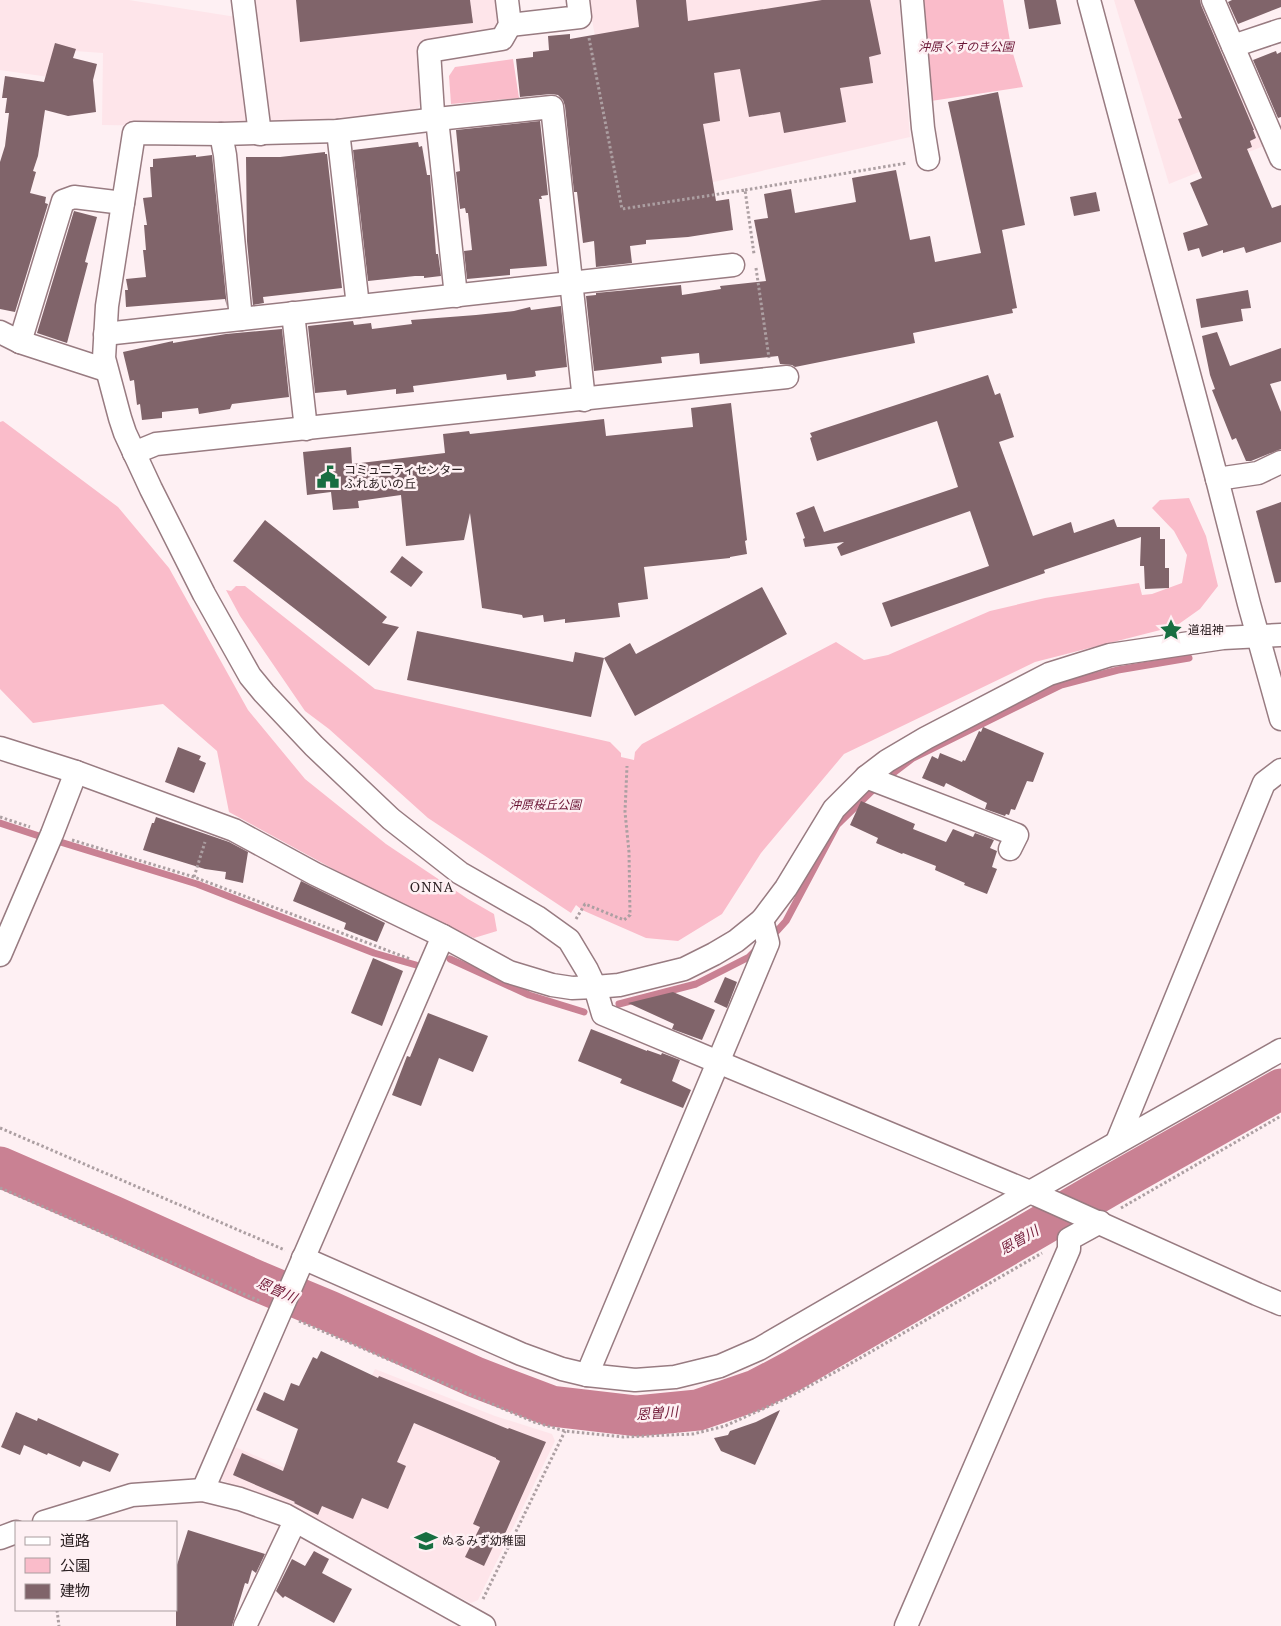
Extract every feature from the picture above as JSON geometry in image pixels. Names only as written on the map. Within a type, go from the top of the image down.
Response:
[{"type":"street","points":[[244,0],[260,134]]},
{"type":"street","points":[[456,296],[437,119],[433,113],[429,51],[502,39],[510,25],[507,0]]},
{"type":"street","points":[[912,0],[923,128],[928,159]]},
{"type":"street","points":[[1090,0],[1257,636],[1281,719]]},
{"type":"street","points":[[1213,0],[1281,158]]},
{"type":"street","points":[[510,25],[576,9]]},
{"type":"street","points":[[1232,46],[1281,30]]},
{"type":"street","points":[[584,400],[552,107],[338,131],[260,134],[134,133],[106,306],[104,358],[120,418],[134,453],[204,594],[250,676],[314,746],[391,819],[460,873],[537,917],[565,936],[587,970],[595,987],[602,1014],[1034,1193],[1281,1304]]},
{"type":"street","points":[[338,131],[358,306]]},
{"type":"street","points":[[221,134],[225,155],[241,319]]},
{"type":"street","points":[[20,342],[64,201],[74,197],[123,203]]},
{"type":"street","points":[[105,334],[733,265]]},
{"type":"street","points":[[293,313],[306,429]]},
{"type":"street","points":[[0,332],[20,342],[106,370]]},
{"type":"street","points":[[134,453],[156,444],[779,378]]},
{"type":"street","points":[[1217,479],[1258,473],[1281,462]]},
{"type":"street","points":[[0,748],[76,772],[234,830],[315,874],[443,936],[509,972],[536,981],[572,988],[595,987],[638,981],[684,969],[714,954],[736,940],[762,920],[786,888],[834,810],[866,777],[887,761],[926,738],[1049,674],[1110,655],[1188,642],[1281,635]]},
{"type":"street","points":[[1118,1142],[1264,783],[1281,770]]},
{"type":"street","points":[[0,955],[52,834],[76,772]]},
{"type":"street","points":[[866,777],[1016,834]]},
{"type":"street","points":[[587,1375],[768,943],[762,920]]},
{"type":"street","points":[[203,1490],[443,936]]},
{"type":"street","points":[[302,1261],[521,1354],[562,1369],[587,1375],[635,1380],[675,1377],[720,1366],[758,1349],[1034,1193],[1118,1142],[1281,1050]]},
{"type":"street","points":[[906,1626],[1068,1249],[1069,1239],[1094,1220]]},
{"type":"street","points":[[47,1521],[132,1495],[203,1490],[240,1499],[285,1515],[478,1623]]},
{"type":"street","points":[[245,1626],[295,1521]]},
{"type":"street","points":[[0,1538],[15,1532]]},
{"type":"path","points":[[576,9],[578,38],[590,38],[622,209],[928,159]]},
{"type":"path","points":[[745,190],[754,257]]},
{"type":"path","points":[[756,267],[779,378]]},
{"type":"path","points":[[565,936],[585,904],[624,920],[630,916],[629,852],[625,812],[627,766]]},
{"type":"path","points":[[0,817],[194,878],[429,967]]},
{"type":"path","points":[[194,878],[211,821]]},
{"type":"path","points":[[1094,1220],[1105,1217],[1281,1116]]},
{"type":"path","points":[[0,1128],[302,1261]]},
{"type":"path","points":[[0,1188],[534,1422],[565,1432],[623,1437],[692,1434],[725,1426],[787,1398],[848,1365],[1069,1239]]},
{"type":"path","points":[[478,1623],[565,1432]]},
{"type":"path","points":[[57,1611],[59,1626]]},
{"type":"shaded area","points":[[0,0],[129,0],[236,17],[233,0],[499,0],[502,26],[494,33],[420,44],[423,102],[415,111],[240,127],[102,125],[103,53],[60,50],[56,78],[0,70]]},
{"type":"shaded area","points":[[589,0],[899,0],[910,137],[626,202]]},
{"type":"shaded area","points":[[1114,0],[1214,0],[1271,143],[1169,184]]},
{"type":"shaded area","name":"ぬるみず幼稚園","points":[[375,1369],[495,1416],[552,1434],[555,1441],[478,1600],[471,1603],[222,1480],[221,1473],[235,1447],[320,1483]]},
{"type":"green space","name":"沖原くすのき公園","points":[[918,0],[1003,0],[1011,47],[1023,87],[931,101]]},
{"type":"green space","points":[[513,59],[519,98],[451,104],[449,76],[455,67]]},
{"type":"green space","points":[[3,421],[118,507],[169,568],[248,710],[305,779],[386,844],[468,899],[494,914],[497,931],[474,938],[401,906],[229,812],[217,751],[163,704],[33,723],[0,689],[0,422]]},
{"type":"green space","name":"沖原桜丘公園","points":[[1189,498],[1206,536],[1218,586],[1200,609],[1176,626],[1035,662],[844,754],[761,853],[722,914],[678,941],[646,938],[582,910],[576,905],[571,913],[428,818],[329,729],[305,711],[240,616],[226,590],[231,591],[236,586],[245,586],[375,689],[610,742],[621,753],[621,757],[634,760],[635,752],[642,744],[836,642],[864,660],[888,655],[990,611],[1045,598],[1139,583],[1142,595],[1152,594],[1182,583],[1187,555],[1174,531],[1152,508],[1160,500]]},
{"type":"building","points":[[296,0],[470,0],[473,23],[300,42]]},
{"type":"building","points":[[636,0],[686,0],[688,21],[822,0],[870,0],[881,54],[869,57],[873,83],[840,88],[846,122],[784,133],[780,112],[749,117],[740,69],[714,73],[720,121],[703,124],[716,201],[729,199],[733,230],[688,237],[646,240],[646,244],[630,246],[632,263],[596,267],[594,241],[583,243],[577,192],[574,192],[563,100],[558,95],[551,94],[520,97],[516,59],[533,57],[533,52],[549,50],[548,36],[570,34],[570,39],[639,27]]},
{"type":"building","points":[[1024,0],[1056,0],[1061,24],[1029,29]]},
{"type":"building","points":[[1134,0],[1200,0],[1254,130],[1256,138],[1250,141],[1252,147],[1247,149],[1272,208],[1281,205],[1281,242],[1246,253],[1244,247],[1223,253],[1223,250],[1202,257],[1199,248],[1188,251],[1183,233],[1208,225],[1190,183],[1202,178],[1178,119],[1182,118]]},
{"type":"building","points":[[1232,0],[1281,0],[1281,7],[1238,24],[1228,2]]},
{"type":"building","points":[[55,43],[76,49],[73,58],[97,64],[93,80],[96,112],[68,116],[45,110],[38,156],[33,171],[36,172],[30,193],[46,197],[45,203],[48,204],[15,312],[0,309],[0,162],[5,146],[9,113],[5,113],[7,98],[2,98],[5,76],[44,82]]},
{"type":"building","points":[[1276,51],[1277,54],[1281,52],[1281,117],[1278,118],[1253,60]]},
{"type":"building","points":[[998,92],[1025,225],[1002,230],[1017,308],[1012,309],[1013,313],[913,333],[915,343],[795,367],[780,364],[778,356],[700,364],[699,353],[661,357],[662,363],[594,371],[586,296],[596,295],[596,293],[681,285],[682,295],[721,289],[720,286],[766,281],[754,220],[768,218],[764,194],[791,189],[795,213],[856,202],[852,178],[896,170],[910,240],[930,236],[935,262],[981,253],[948,102]]},
{"type":"building","points":[[540,121],[548,195],[541,196],[542,199],[539,199],[547,266],[510,269],[510,275],[467,279],[464,251],[472,250],[468,213],[466,213],[465,208],[460,209],[456,172],[460,171],[456,130]]},
{"type":"building","points":[[418,142],[419,147],[422,146],[427,175],[430,175],[436,254],[438,254],[441,276],[424,278],[424,276],[415,276],[368,281],[353,150]]},
{"type":"building","points":[[325,152],[327,154],[342,288],[263,297],[264,303],[253,305],[247,241],[246,157],[280,157]]},
{"type":"building","points":[[196,155],[196,157],[212,155],[227,307],[225,299],[126,307],[125,290],[128,290],[126,279],[146,277],[143,250],[146,250],[144,225],[147,225],[143,198],[152,197],[150,167],[153,167],[153,159]]},
{"type":"building","points":[[1096,192],[1100,211],[1074,216],[1070,197]]},
{"type":"building","points":[[74,211],[97,217],[85,262],[88,263],[67,343],[37,333]]},
{"type":"building","points":[[1248,290],[1251,308],[1241,309],[1243,321],[1201,328],[1196,299]]},
{"type":"building","points":[[561,306],[567,367],[535,371],[536,376],[533,377],[507,380],[506,374],[413,386],[414,392],[396,394],[396,389],[347,395],[346,390],[315,393],[308,326],[353,321],[354,325],[371,323],[372,329],[412,324],[411,320],[514,311],[530,307],[531,310]]},
{"type":"building","points":[[282,329],[289,397],[232,404],[230,409],[199,414],[198,408],[162,412],[162,418],[142,420],[140,404],[137,405],[134,380],[130,381],[123,352],[173,341],[173,343],[226,334]]},
{"type":"building","points":[[1217,332],[1230,366],[1281,348],[1281,381],[1270,384],[1281,412],[1281,449],[1251,461],[1246,461],[1236,438],[1232,440],[1212,390],[1215,389],[1210,375],[1202,336]]},
{"type":"building","points":[[988,375],[995,395],[1000,393],[1014,437],[999,442],[1033,536],[1071,522],[1074,533],[1114,519],[1117,527],[1160,527],[1160,539],[1165,539],[1165,568],[1169,568],[1169,588],[1145,589],[1144,566],[1140,566],[1141,537],[1044,570],[1045,573],[891,627],[882,603],[989,566],[970,511],[841,556],[837,547],[844,542],[805,547],[803,539],[805,538],[796,513],[814,506],[824,532],[958,487],[937,421],[817,461],[810,433]]},
{"type":"building","points":[[731,403],[747,554],[730,558],[644,567],[648,599],[618,603],[620,617],[565,623],[565,619],[544,622],[543,615],[523,618],[522,615],[482,608],[470,513],[464,540],[406,546],[401,495],[358,501],[359,508],[333,510],[331,492],[307,495],[303,452],[351,447],[352,464],[445,453],[443,434],[469,431],[470,434],[604,419],[606,436],[693,427],[691,408]]},
{"type":"building","points":[[1281,502],[1281,582],[1275,583],[1256,511]]},
{"type":"building","points":[[265,520],[387,617],[382,623],[399,627],[369,666],[233,561]]},
{"type":"building","points":[[402,556],[423,572],[411,587],[390,572]]},
{"type":"building","points":[[762,587],[787,634],[635,716],[604,658],[630,643],[636,654]]},
{"type":"building","points":[[417,631],[573,662],[575,652],[604,658],[591,717],[407,680]]},
{"type":"building","points":[[983,727],[1044,753],[1033,782],[1027,781],[1015,810],[1011,809],[1009,815],[1006,814],[1005,816],[985,809],[987,803],[946,783],[944,787],[922,778],[932,756],[938,759],[940,753],[962,762],[963,760],[965,761],[979,731],[981,732]]},
{"type":"building","points":[[178,747],[201,756],[199,760],[206,763],[194,793],[165,782]]},
{"type":"building","points":[[861,801],[915,824],[913,829],[946,842],[953,829],[973,837],[975,833],[994,840],[990,848],[997,851],[992,867],[997,869],[987,894],[935,870],[936,866],[876,843],[878,838],[850,825]]},
{"type":"building","points":[[156,817],[229,842],[248,852],[243,883],[225,879],[226,872],[205,869],[143,850],[152,823],[154,823]]},
{"type":"building","points":[[301,881],[385,923],[377,942],[344,929],[346,923],[293,901]]},
{"type":"building","points":[[373,958],[403,971],[382,1026],[351,1013]]},
{"type":"building","points":[[725,977],[737,982],[727,1008],[714,1002]]},
{"type":"building","points":[[673,992],[715,1010],[702,1040],[672,1029],[674,1024],[628,1003]]},
{"type":"building","points":[[428,1013],[488,1036],[473,1072],[439,1058],[421,1106],[392,1095],[407,1056],[410,1057]]},
{"type":"building","points":[[591,1029],[647,1051],[661,1055],[662,1053],[680,1060],[672,1081],[691,1090],[683,1108],[620,1083],[622,1079],[578,1061]]},
{"type":"building","points":[[321,1351],[378,1378],[379,1376],[508,1429],[546,1442],[504,1536],[499,1534],[484,1566],[465,1557],[480,1527],[473,1524],[500,1461],[414,1423],[397,1462],[406,1466],[388,1509],[362,1498],[353,1519],[322,1506],[318,1515],[295,1502],[233,1475],[242,1453],[283,1471],[298,1429],[256,1410],[264,1392],[284,1401],[291,1383],[299,1386],[313,1357],[317,1359]]},
{"type":"building","points":[[780,1410],[755,1465],[721,1451],[714,1438],[728,1435],[730,1431],[756,1422]]},
{"type":"building","points":[[16,1412],[37,1421],[38,1418],[119,1454],[110,1472],[83,1461],[80,1467],[24,1445],[20,1455],[1,1447]]},
{"type":"building","points":[[188,1530],[265,1554],[256,1573],[252,1570],[248,1584],[245,1583],[232,1626],[176,1626],[176,1611],[178,1611],[178,1562]]},
{"type":"building","points":[[314,1551],[329,1559],[322,1573],[352,1589],[334,1623],[285,1596],[283,1598],[276,1591],[292,1559],[305,1566]]},
{"type":"waterway","points":[[888,777],[913,758],[1061,685],[1118,670],[1189,658]]},
{"type":"waterway","points":[[777,931],[786,921],[837,825],[877,786]]},
{"type":"waterway","points":[[0,823],[39,836]]},
{"type":"waterway","points":[[57,841],[197,884],[374,953],[416,965]]},
{"type":"waterway","points":[[619,1004],[696,984],[749,957],[756,950]]},
{"type":"waterway","points":[[450,959],[529,995],[584,1012]]},
{"type":"waterway","name":"恩曽川","points":[[0,1167],[475,1377],[551,1406],[637,1416],[698,1410],[756,1390],[1281,1089]]},
{"type":"place","name":"コミュニティセンター ふれあいの丘","points":[[328,477]]},
{"type":"place","name":"道祖神","points":[[1171,630]]},
{"type":"place","name":"ぬるみず幼稚園","points":[[426,1541]]},
{"type":"district","name":"ONNA","points":[[432,887]]}]
